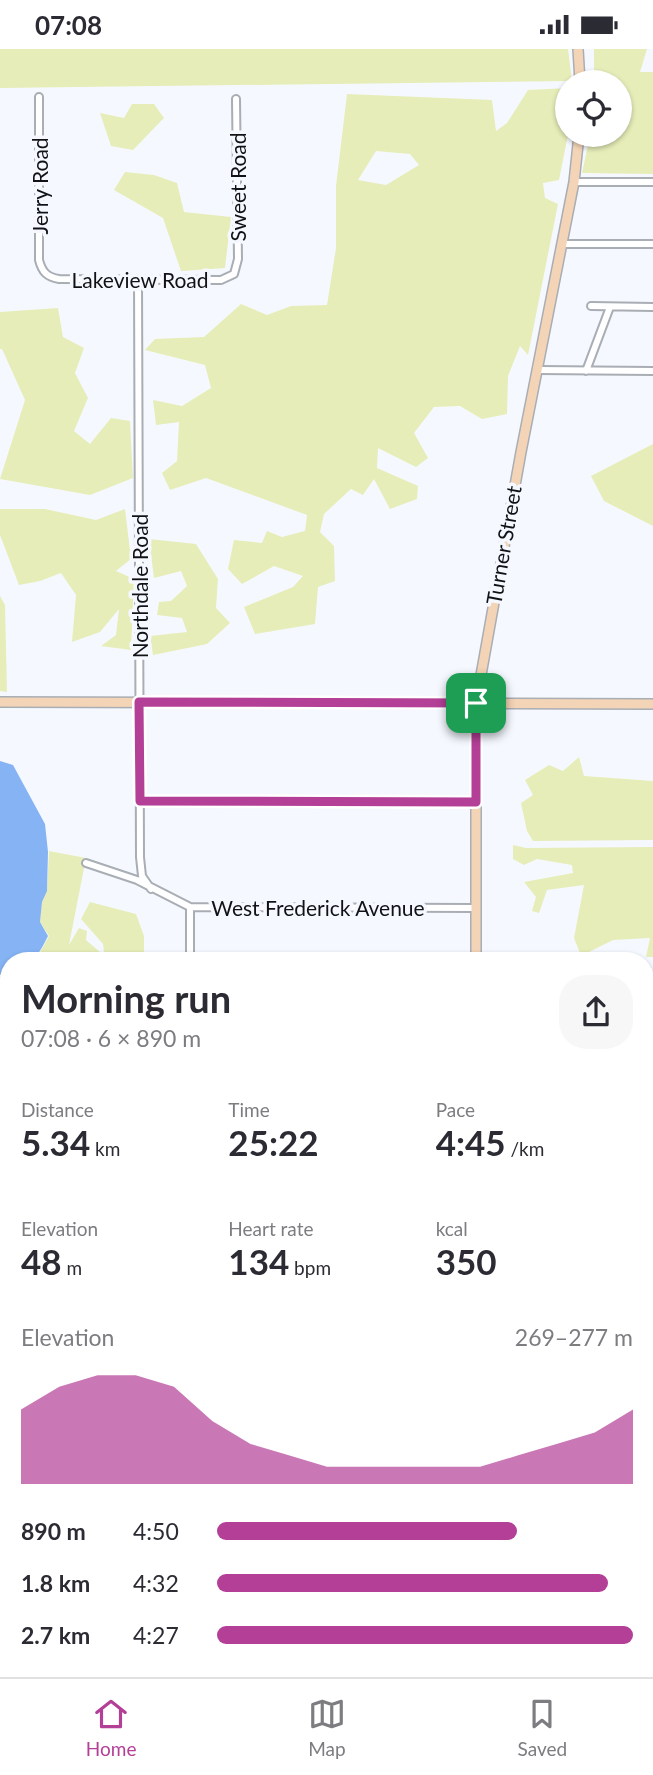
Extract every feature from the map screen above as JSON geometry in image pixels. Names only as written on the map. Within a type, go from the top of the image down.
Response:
[{"type":"street","points":[[578,49],[579,70]]},
{"type":"street","name":"Jerry Road","points":[[39,97],[39,260],[45,274]]},
{"type":"street","name":"Sweet Road","points":[[234,274],[237,259],[236,99]]},
{"type":"street","name":"Turner Street","points":[[476,952],[476,703],[513,493],[574,182],[578,147]]},
{"type":"street","points":[[574,182],[653,182]]},
{"type":"street","points":[[562,244],[653,244]]},
{"type":"street","name":"Lakeview Road","points":[[45,274],[59,279],[221,279],[234,274]]},
{"type":"street","name":"Northdale Road","points":[[138,279],[140,867],[142,876],[152,889]]},
{"type":"street","points":[[591,306],[653,307]]},
{"type":"street","points":[[586,371],[610,307]]},
{"type":"street","points":[[538,370],[653,371]]},
{"type":"street","points":[[0,702],[653,704]]},
{"type":"street","points":[[140,801],[476,802]]},
{"type":"street","name":"West Frederick Avenue","points":[[86,863],[137,880],[190,907],[476,908]]},
{"type":"street","points":[[190,907],[190,952]]},
{"type":"green space","points":[[0,49],[568,49],[571,70],[555,70],[555,81],[0,88]]},
{"type":"green space","points":[[594,49],[647,49],[640,72],[653,72],[653,174],[582,173],[587,147],[632,147],[632,70],[594,70]]},
{"type":"green space","points":[[555,89],[555,147],[566,147],[559,180],[543,183],[545,198],[558,204],[528,355],[520,346],[508,376],[507,414],[482,419],[460,406],[434,407],[414,433],[428,458],[416,467],[378,448],[377,468],[418,486],[417,499],[390,509],[374,479],[363,495],[351,489],[324,514],[320,532],[334,546],[335,581],[318,587],[315,624],[255,634],[244,607],[293,587],[303,576],[274,566],[242,584],[228,569],[234,540],[262,543],[267,531],[282,537],[305,531],[307,515],[206,478],[170,490],[162,473],[177,461],[179,422],[156,425],[153,400],[182,406],[211,388],[205,365],[145,350],[155,339],[204,337],[241,304],[267,315],[291,306],[327,305],[336,248],[336,186],[347,94],[492,100],[496,131],[507,123],[528,90]],"holes":[[[376,151],[410,154],[419,165],[386,185],[358,180]]]},
{"type":"green space","points":[[132,104],[154,104],[164,118],[133,150],[111,146],[100,113],[124,118]]},
{"type":"green space","points":[[125,172],[154,175],[177,183],[184,212],[231,217],[225,268],[181,271],[163,218],[114,190]]},
{"type":"green space","points":[[58,308],[63,337],[84,348],[75,373],[88,398],[74,431],[90,444],[111,418],[130,421],[133,478],[90,495],[0,479],[25,400],[0,349],[0,312]]},
{"type":"green space","points":[[653,444],[653,526],[604,501],[591,476]]},
{"type":"green space","points":[[0,509],[45,509],[96,520],[125,509],[131,559],[116,571],[134,579],[131,650],[101,646],[116,635],[119,609],[100,632],[72,642],[76,595],[61,573],[19,585],[0,535]]},
{"type":"green space","points":[[149,539],[196,544],[218,579],[216,608],[230,623],[207,644],[153,655],[150,636],[187,632],[182,618],[157,615],[159,602],[171,601],[187,586],[181,571],[154,578]]},
{"type":"green space","points":[[0,596],[5,605],[7,692],[0,691]]},
{"type":"green space","points":[[579,757],[584,776],[653,781],[653,840],[533,841],[527,831],[521,803],[533,795],[525,780],[549,765],[563,771]]},
{"type":"green space","points":[[513,845],[526,848],[653,847],[653,952],[647,952],[650,938],[613,940],[589,952],[579,952],[574,938],[584,885],[547,890],[539,913],[532,911],[536,897],[524,882],[573,873],[572,865],[537,859],[524,865],[513,859]]},
{"type":"green space","points":[[49,851],[86,858],[69,945],[79,928],[87,931],[86,940],[100,952],[40,952],[49,936],[40,922],[42,902],[47,890]]},
{"type":"green space","points":[[90,902],[136,914],[144,936],[144,952],[104,952],[103,944],[81,919]]},
{"type":"water","points":[[0,761],[13,765],[45,824],[48,852],[47,891],[42,902],[40,922],[48,936],[38,952],[0,952]]},
{"type":"route","points":[[139,702],[476,703],[476,802],[140,801],[139,702]]}]
